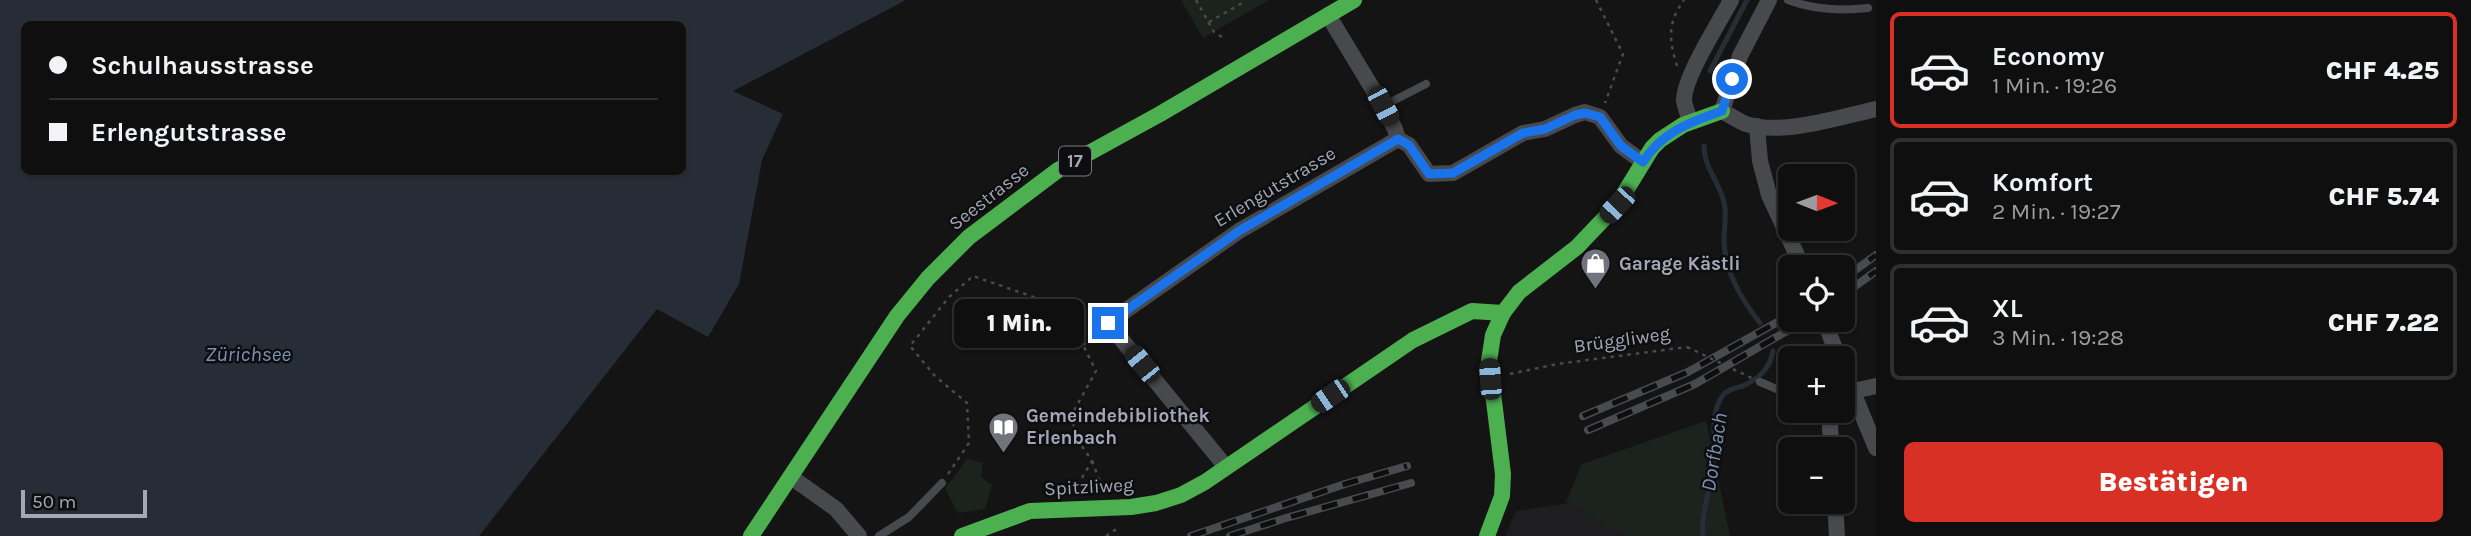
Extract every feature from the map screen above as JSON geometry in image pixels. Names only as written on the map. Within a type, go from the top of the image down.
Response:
[{"type":"street","name":"Seestrasse","points":[[751,536],[897,316],[928,278],[970,237],[1058,170],[1160,114],[1354,0]]},
{"type":"street","points":[[1691,122],[1685,105],[1685,92],[1698,61],[1731,0]]},
{"type":"street","points":[[1722,111],[1741,56],[1769,0]]},
{"type":"street","points":[[1328,15],[1383,106],[1398,139],[1409,145],[1429,174],[1453,173],[1523,133],[1545,129],[1585,113],[1600,117],[1621,146],[1643,162]]},
{"type":"street","points":[[1487,536],[1502,496],[1503,474],[1490,379],[1490,347],[1503,313],[1519,292],[1577,247],[1617,205],[1660,140],[1691,122],[1722,111],[1757,126],[1789,126],[1876,109]]},
{"type":"street","points":[[1757,126],[1760,161],[1769,195],[1797,255]]},
{"type":"street","name":"Erlengutstrasse","points":[[1226,467],[1108,323],[1239,231],[1398,139]]},
{"type":"street","name":"Spitzliweg","points":[[962,536],[1018,514],[1058,509],[1131,508],[1181,495],[1413,340],[1472,311],[1503,313]]},
{"type":"street","points":[[1855,390],[1876,386]]},
{"type":"street","points":[[1855,407],[1876,447]]},
{"type":"street","points":[[791,477],[836,509],[859,536]]},
{"type":"street","points":[[1836,514],[1837,536]]},
{"type":"lane","points":[[1788,0],[1825,9],[1846,11],[1868,8]]},
{"type":"lane","points":[[1383,106],[1426,84]]},
{"type":"lane","points":[[1760,382],[1778,390]]},
{"type":"lane","points":[[879,536],[909,517],[942,483]]},
{"type":"path","points":[[1196,0],[1214,32],[1225,38]]},
{"type":"path","points":[[1209,23],[1242,3],[1242,0]]},
{"type":"path","points":[[1596,0],[1623,54],[1600,117]]},
{"type":"path","points":[[1684,0],[1678,9],[1669,39],[1685,92]]},
{"type":"path","points":[[942,483],[970,443],[967,403],[935,376],[910,346],[949,297],[973,276],[1048,302],[1066,331],[1083,345],[1096,371],[1071,416],[1077,439],[1092,461],[1109,508]]},
{"type":"path","name":"Brüggliweg","points":[[1490,379],[1557,364],[1687,347],[1760,382]]},
{"type":"path","points":[[1058,509],[1080,485],[1092,461]]},
{"type":"shaded area","points":[[1181,0],[1269,0],[1203,38]]},
{"type":"shaded area","points":[[1706,421],[1730,536],[1625,536],[1566,501],[1582,464]]},
{"type":"shaded area","points":[[967,459],[983,463],[981,477],[992,485],[985,509],[958,513],[945,489]]},
{"type":"shaded area","points":[[1616,496],[1625,536],[1505,536],[1516,511]]},
{"type":"water","name":"Zürichsee","points":[[0,0],[906,0],[733,91],[783,114],[762,160],[739,284],[708,337],[657,309],[479,536],[0,536]]},
{"type":"waterway","name":"Dorfbach","points":[[1710,71],[1747,0]]},
{"type":"waterway","name":"Dorfbach","points":[[1704,146],[1706,161],[1724,202],[1727,263],[1741,295],[1760,323]]},
{"type":"waterway","name":"Dorfbach","points":[[1703,536],[1704,511],[1713,471],[1714,422],[1718,403],[1727,391],[1743,386],[1759,376],[1767,367],[1773,351]]},
{"type":"railway","points":[[1855,270],[1876,255]]},
{"type":"railway","points":[[1855,286],[1876,271]]},
{"type":"railway","points":[[1583,416],[1688,372],[1778,322]]},
{"type":"railway","points":[[1588,430],[1695,384],[1785,332]]},
{"type":"railway","points":[[1191,536],[1407,466]]},
{"type":"railway","points":[[1230,536],[1411,483]]},
{"type":"traffic: fast","points":[[751,536],[897,316],[928,278],[969,237],[1058,170],[1160,114],[1354,0]]},
{"type":"traffic: fast","points":[[1487,536],[1502,496],[1503,474],[1489,361],[1493,335],[1503,313],[1519,292],[1577,247],[1617,205],[1652,148],[1660,140],[1683,125],[1722,111]]},
{"type":"traffic: fast","points":[[962,536],[1030,511],[1131,507],[1181,495],[1205,482],[1413,340],[1472,311],[1503,313]]},
{"type":"place","name":"Garage Kästli","points":[[1596,291]]},
{"type":"place","name":"Gemeindebibliothek Erlenbach","points":[[1003,454]]},
{"type":"route","points":[[1108,323],[1239,231],[1398,139],[1409,145],[1429,174],[1453,173],[1523,133],[1545,129],[1575,115],[1592,113],[1600,117],[1621,146],[1643,162],[1660,140],[1683,125],[1722,111],[1732,79]]}]
